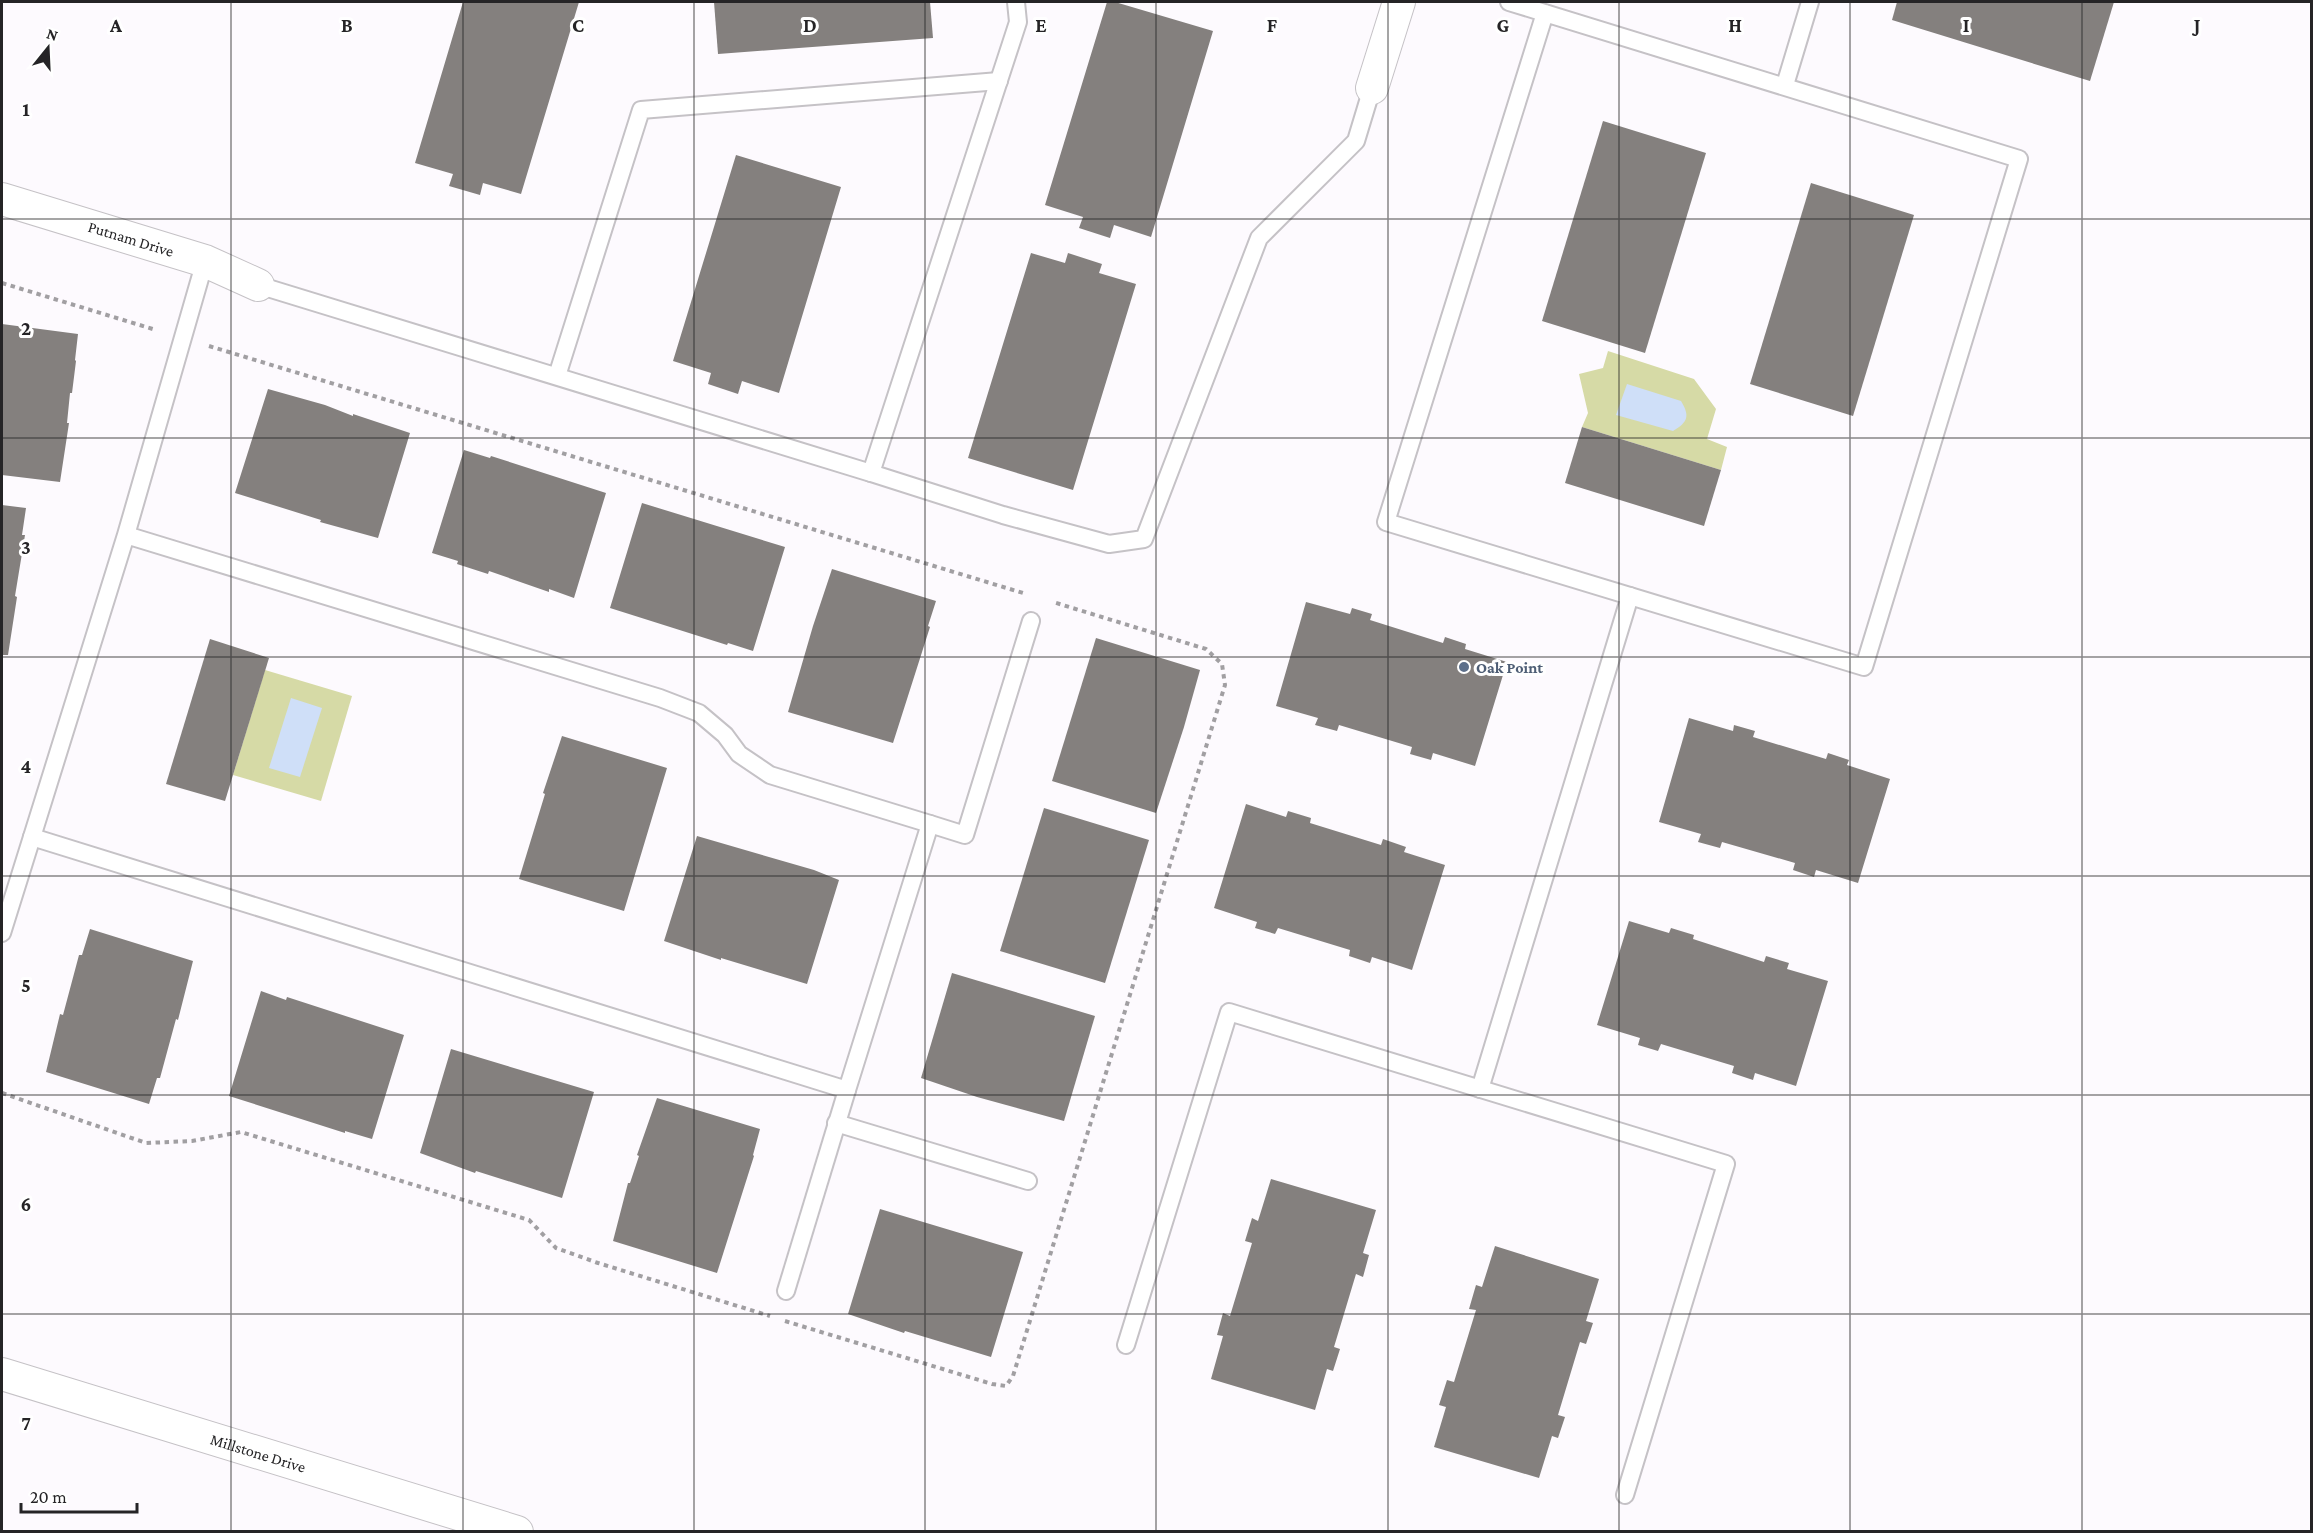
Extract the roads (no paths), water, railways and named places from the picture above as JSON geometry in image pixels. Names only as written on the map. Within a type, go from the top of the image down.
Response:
[{"type":"street","points":[[1372,88],[1399,2]]},
{"type":"street","name":"Putnam Drive","points":[[2,199],[205,261],[258,285]]},
{"type":"street","name":"Millstone Drive","points":[[2,1374],[517,1532]]},
{"type":"lane","points":[[871,473],[1018,22],[1016,2]]},
{"type":"lane","points":[[1509,2],[1785,85],[2019,159],[1864,667],[1386,522],[1545,13]]},
{"type":"lane","points":[[1785,85],[1810,2]]},
{"type":"lane","points":[[557,376],[641,110],[999,81]]},
{"type":"lane","points":[[258,285],[1003,515],[1109,544],[1144,539],[1259,238],[1356,141],[1372,88]]},
{"type":"lane","points":[[2,933],[126,535],[205,261]]},
{"type":"lane","points":[[126,535],[660,698],[699,713],[725,735],[740,754],[770,776],[965,835],[1031,621]]},
{"type":"lane","points":[[1480,1089],[1630,596]]},
{"type":"lane","points":[[786,1291],[930,824]]},
{"type":"lane","points":[[32,837],[847,1090]]},
{"type":"lane","points":[[1126,1345],[1229,1012],[1726,1164],[1625,1495]]},
{"type":"lane","points":[[836,1123],[1028,1181]]},
{"type":"water","points":[[1627,384],[1681,401],[1686,411],[1686,418],[1682,425],[1673,431],[1616,415]]},
{"type":"water","points":[[291,698],[322,708],[300,777],[269,768]]},
{"type":"place","name":"Oak Point","points":[[1464,667]]}]
